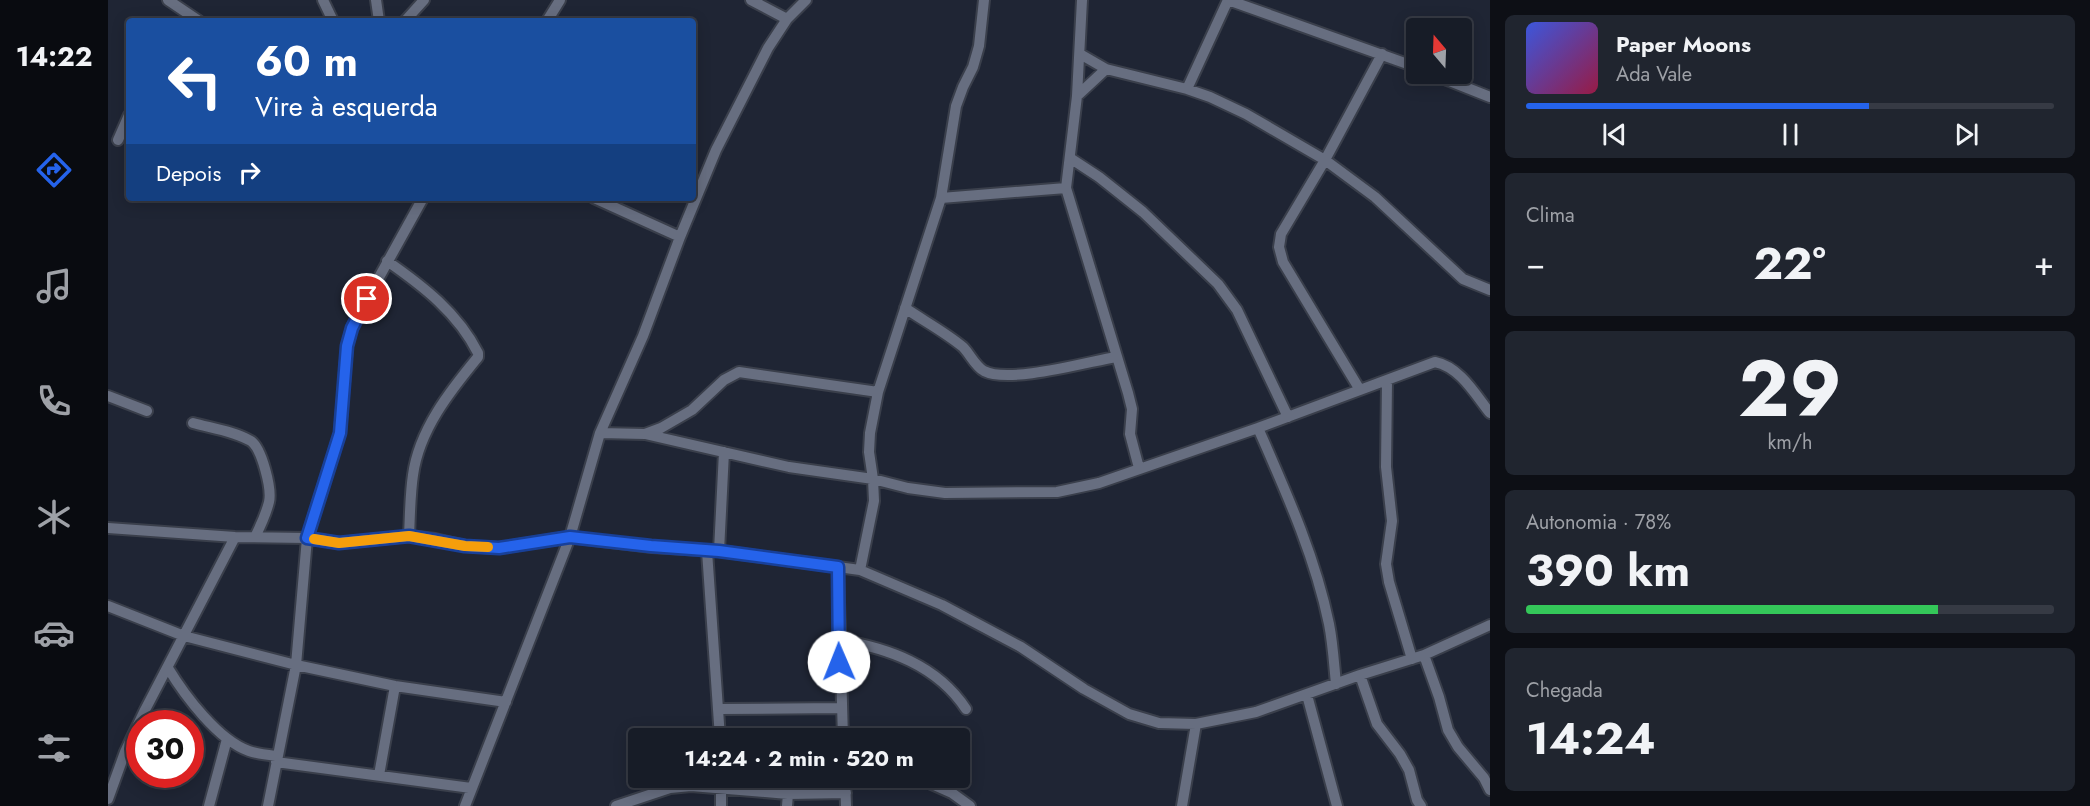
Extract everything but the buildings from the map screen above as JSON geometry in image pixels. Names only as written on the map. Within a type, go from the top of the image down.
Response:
[{"type":"street","points":[[168,0],[195,18]]},
{"type":"street","points":[[323,0],[332,18]]},
{"type":"street","points":[[376,0],[379,18]]},
{"type":"street","points":[[408,18],[424,0]]},
{"type":"street","points":[[549,18],[560,0]]},
{"type":"street","points":[[751,0],[787,19]]},
{"type":"street","points":[[696,198],[735,110],[768,48],[787,19],[806,0]]},
{"type":"street","points":[[860,570],[874,501],[869,452],[870,433],[878,392],[941,198],[956,106],[973,67],[979,46],[984,0]]},
{"type":"street","points":[[1082,0],[1077,96],[1066,188],[1132,409],[1130,434],[1139,468]]},
{"type":"street","points":[[1187,89],[1228,0],[1406,63]]},
{"type":"street","points":[[1080,54],[1106,69],[1187,89],[1246,114],[1325,160],[1375,197],[1463,279],[1490,290]]},
{"type":"street","points":[[1360,390],[1283,262],[1279,247],[1281,234],[1325,160],[1382,54]]},
{"type":"street","points":[[1077,96],[1106,69]]},
{"type":"street","points":[[1458,84],[1490,96]]},
{"type":"street","points":[[118,141],[126,122]]},
{"type":"street","points":[[1070,158],[1099,177],[1143,212],[1218,284],[1237,310],[1288,417]]},
{"type":"street","points":[[941,198],[1066,188]]},
{"type":"street","points":[[268,806],[296,665],[307,538],[340,433],[347,346],[352,328],[421,201]]},
{"type":"street","points":[[601,201],[680,237]]},
{"type":"street","points":[[465,806],[570,537],[600,433],[643,336],[695,201]]},
{"type":"street","points":[[387,261],[420,284],[441,303],[478,353],[478,357],[452,389],[430,426],[418,455],[413,475],[409,536]]},
{"type":"street","points":[[905,308],[957,342],[983,371],[1021,375],[1116,357]]},
{"type":"street","points":[[600,433],[645,434],[789,467],[873,479],[908,488],[945,493],[1057,492],[1099,483],[1258,428],[1435,362],[1446,364],[1463,379],[1490,413]]},
{"type":"street","points":[[645,434],[661,428],[692,410],[724,380],[739,372],[878,392]]},
{"type":"street","points":[[1387,381],[1386,467],[1392,521],[1386,564],[1412,658]]},
{"type":"street","points":[[108,396],[147,411]]},
{"type":"street","points":[[193,423],[253,442],[260,454],[269,486],[270,499],[255,537]]},
{"type":"street","points":[[1258,428],[1302,530],[1317,579],[1329,625],[1336,684]]},
{"type":"street","points":[[719,551],[724,452]]},
{"type":"street","points":[[108,528],[235,537],[307,538],[339,543],[409,536],[465,546],[499,548],[570,537],[719,551],[860,570],[942,605],[1021,647],[1084,689],[1129,714],[1159,723],[1196,724],[1256,712],[1424,655],[1490,625]]},
{"type":"street","points":[[108,799],[125,752],[235,537]]},
{"type":"street","points":[[707,551],[720,728]]},
{"type":"street","points":[[838,567],[842,728]]},
{"type":"street","points":[[110,609],[184,636],[296,665],[395,686],[506,702]]},
{"type":"street","points":[[839,640],[857,642],[909,659],[924,667],[956,694],[966,709]]},
{"type":"street","points":[[1424,655],[1448,730],[1458,747],[1484,778],[1490,790]]},
{"type":"street","points":[[168,668],[188,698],[227,739],[250,751],[276,759],[471,788]]},
{"type":"street","points":[[1360,675],[1377,724],[1401,754],[1421,806]]},
{"type":"street","points":[[379,775],[395,686]]},
{"type":"street","points":[[1307,695],[1337,806]]},
{"type":"street","points":[[719,709],[841,708]]},
{"type":"street","points":[[1182,806],[1196,724]]},
{"type":"street","points":[[209,806],[227,739]]},
{"type":"street","points":[[616,806],[670,788]]},
{"type":"street","points":[[721,788],[721,806]]},
{"type":"street","points":[[751,788],[788,794],[846,793]]},
{"type":"street","points":[[846,788],[846,806]]},
{"type":"street","points":[[941,788],[970,806]]},
{"type":"street","points":[[787,806],[788,794]]},
{"type":"slow traffic","points":[[314,539],[339,543],[409,536],[465,546],[488,547]]},
{"type":"route","points":[[367,299],[352,328],[347,346],[340,433],[307,538],[339,543],[409,536],[465,546],[499,548],[570,537],[719,551],[838,567],[839,662]]}]
